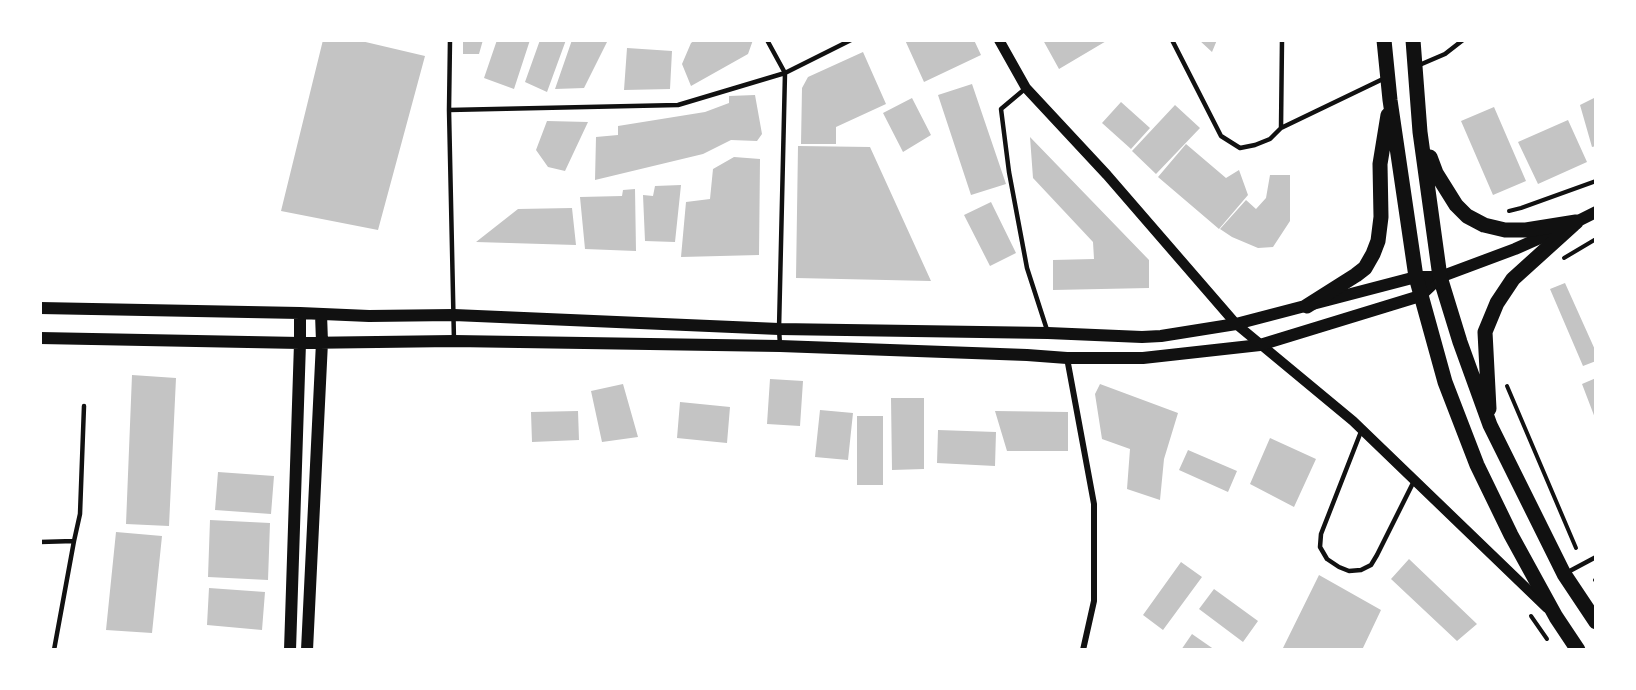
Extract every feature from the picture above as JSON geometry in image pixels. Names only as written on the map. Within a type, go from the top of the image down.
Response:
[{"type":"main road","points":[[1384,40],[1390,100],[1416,277],[1445,382],[1477,465],[1511,535],[1556,617],[1578,650]]},
{"type":"main road","points":[[1413,40],[1420,132],[1440,277],[1460,342],[1490,425],[1564,574],[1596,622]]},
{"type":"main road","points":[[1307,306],[1356,275],[1365,268],[1374,254],[1381,217],[1380,164],[1390,100]]},
{"type":"main road","points":[[1420,132],[1436,173],[1446,190],[1467,216],[1475,221],[1505,230],[1549,228],[1576,222]]},
{"type":"main road","points":[[40,308],[369,316],[454,315],[779,329],[1161,336],[1236,324],[1416,277],[1440,277],[1515,249],[1596,212]]},
{"type":"main road","points":[[1490,425],[1485,332],[1497,303],[1514,279],[1576,222]]},
{"type":"main road","points":[[40,338],[300,343],[454,341],[780,346],[1067,358],[1143,358],[1260,345],[1420,296],[1440,277]]},
{"type":"main road","points":[[290,650],[300,313]]},
{"type":"main road","points":[[307,650],[321,314]]},
{"type":"street","points":[[999,40],[1026,88],[1107,175],[1236,324],[1362,429],[1556,617]]},
{"type":"street","points":[[1067,358],[1094,504],[1094,601],[1083,650]]},
{"type":"lane","points":[[450,40],[449,110],[454,341]]},
{"type":"lane","points":[[767,40],[785,73],[780,346]]},
{"type":"lane","points":[[449,110],[678,105],[785,73],[851,40]]},
{"type":"lane","points":[[1172,40],[1221,136],[1240,148],[1270,139],[1281,128],[1388,77]]},
{"type":"lane","points":[[1281,128],[1282,40]]},
{"type":"lane","points":[[1414,67],[1445,54],[1463,40]]},
{"type":"lane","points":[[1026,88],[1001,109],[1009,172],[1027,268],[1048,333]]},
{"type":"lane","points":[[54,650],[80,513],[84,406]]},
{"type":"lane","points":[[1362,429],[1321,534],[1320,547],[1327,559],[1349,571],[1361,570],[1371,565],[1415,480]]},
{"type":"lane","points":[[40,542],[74,541]]},
{"type":"lane","points":[[1564,574],[1596,557]]},
{"type":"path","points":[[1500,213],[1521,208],[1596,181]]},
{"type":"path","points":[[1558,262],[1596,239]]},
{"type":"path","points":[[1503,377],[1576,548]]},
{"type":"building","points":[[323,40],[357,40],[425,56],[378,230],[281,211]]},
{"type":"building","points":[[463,40],[483,40],[479,54],[463,54]]},
{"type":"building","points":[[497,40],[530,40],[514,89],[484,78]]},
{"type":"building","points":[[540,40],[566,40],[547,92],[525,82]]},
{"type":"building","points":[[572,40],[608,40],[584,88],[555,89]]},
{"type":"building","points":[[695,40],[753,40],[748,54],[691,86],[682,64],[691,43]]},
{"type":"building","points":[[905,40],[974,40],[981,55],[924,82]]},
{"type":"building","points":[[1043,40],[1108,40],[1059,69]]},
{"type":"building","points":[[1199,40],[1217,40],[1212,52]]},
{"type":"building","points":[[627,48],[672,51],[670,89],[624,90]]},
{"type":"building","points":[[863,52],[886,104],[836,127],[836,144],[801,144],[802,88],[808,77]]},
{"type":"building","points":[[972,84],[1006,184],[971,195],[938,95]]},
{"type":"building","points":[[755,95],[762,134],[757,141],[731,140],[703,154],[595,180],[596,137],[618,135],[618,126],[705,112],[729,103],[729,96]]},
{"type":"building","points":[[1596,97],[1596,146],[1592,147],[1580,105]]},
{"type":"building","points":[[912,98],[931,135],[903,152],[883,113]]},
{"type":"building","points":[[1121,102],[1150,128],[1131,149],[1102,123]]},
{"type":"building","points":[[1175,105],[1200,128],[1156,174],[1132,151]]},
{"type":"building","points":[[1494,107],[1526,181],[1493,195],[1461,121]]},
{"type":"building","points":[[1568,120],[1587,162],[1538,184],[1518,142]]},
{"type":"building","points":[[547,121],[588,122],[565,171],[548,167],[536,150]]},
{"type":"building","points":[[1030,137],[1149,260],[1149,288],[1053,290],[1053,260],[1094,259],[1093,242],[1033,178]]},
{"type":"building","points":[[1186,144],[1226,178],[1239,170],[1248,195],[1219,229],[1158,177]]},
{"type":"building","points":[[798,146],[870,147],[931,281],[796,278]]},
{"type":"building","points":[[734,157],[760,159],[759,255],[681,257],[686,202],[710,199],[713,169]]},
{"type":"building","points":[[1270,175],[1290,175],[1290,221],[1273,247],[1258,248],[1220,229],[1246,200],[1256,209],[1266,198]]},
{"type":"building","points":[[681,185],[675,242],[645,241],[643,195],[653,196],[655,186]]},
{"type":"building","points":[[635,189],[636,251],[585,249],[580,197],[622,196],[623,190]]},
{"type":"building","points":[[991,202],[1016,253],[990,266],[964,215]]},
{"type":"building","points":[[572,208],[576,245],[476,242],[518,209]]},
{"type":"building","points":[[1565,283],[1596,352],[1596,361],[1583,366],[1550,289]]},
{"type":"building","points":[[132,375],[176,378],[169,526],[126,524]]},
{"type":"building","points":[[1596,378],[1596,418],[1595,418],[1582,384]]},
{"type":"building","points":[[770,379],[803,381],[800,426],[767,424]]},
{"type":"building","points":[[623,384],[638,437],[602,442],[591,391]]},
{"type":"building","points":[[1100,384],[1178,413],[1164,459],[1160,500],[1127,489],[1130,449],[1102,439],[1095,394]]},
{"type":"building","points":[[891,398],[924,398],[924,469],[892,470]]},
{"type":"building","points":[[680,402],[730,407],[727,443],[677,438]]},
{"type":"building","points":[[820,410],[853,413],[848,460],[815,457]]},
{"type":"building","points":[[578,411],[579,440],[532,442],[531,412]]},
{"type":"building","points":[[995,411],[1068,412],[1068,451],[1007,451]]},
{"type":"building","points":[[857,416],[883,416],[883,485],[857,485]]},
{"type":"building","points":[[938,430],[996,432],[995,466],[937,463]]},
{"type":"building","points":[[1270,438],[1316,459],[1294,507],[1250,484]]},
{"type":"building","points":[[1188,450],[1237,471],[1228,492],[1179,470]]},
{"type":"building","points":[[218,472],[274,476],[271,514],[215,510]]},
{"type":"building","points":[[210,520],[270,523],[268,580],[208,577]]},
{"type":"building","points":[[116,532],[162,536],[152,633],[106,630]]},
{"type":"building","points":[[1409,559],[1477,624],[1457,641],[1391,579]]},
{"type":"building","points":[[1181,562],[1202,577],[1163,630],[1143,615]]},
{"type":"building","points":[[1319,575],[1381,610],[1362,650],[1282,650]]},
{"type":"building","points":[[209,588],[265,592],[262,630],[207,625]]},
{"type":"building","points":[[1214,589],[1258,621],[1243,642],[1199,609]]},
{"type":"building","points":[[1192,634],[1215,650],[1181,650]]}]
